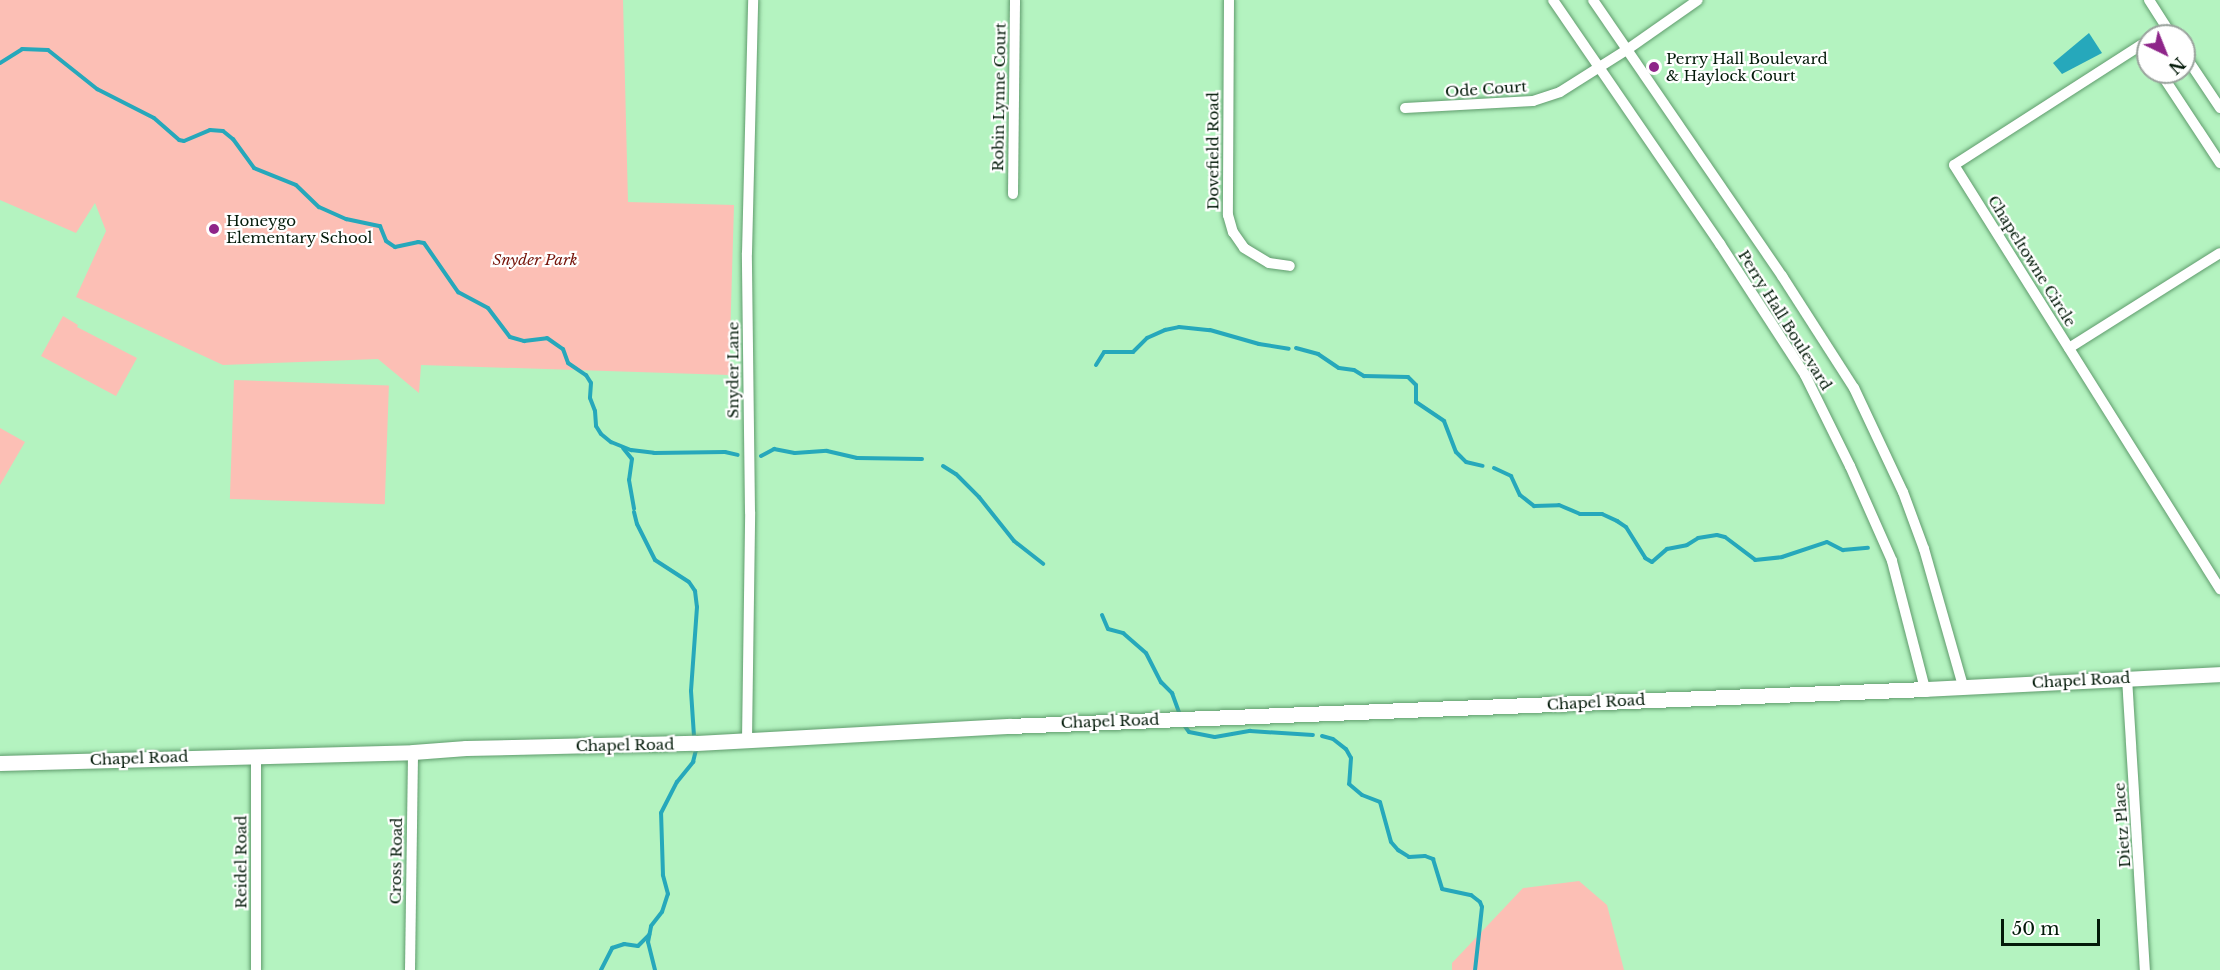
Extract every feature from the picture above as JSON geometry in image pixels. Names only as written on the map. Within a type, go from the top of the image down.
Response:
[{"type":"street","name":"Snyder Lane","points":[[747,740],[750,512],[747,253],[753,0]]},
{"type":"street","name":"Robin Lynne Court","points":[[1013,194],[1015,0]]},
{"type":"street","name":"Dovefield Road","points":[[1229,0],[1228,215],[1233,232],[1244,248],[1269,263],[1290,266]]},
{"type":"street","name":"Perry Hall Boulevard","points":[[1553,0],[1720,244],[1805,375],[1850,466],[1892,561],[1925,689]]},
{"type":"street","name":"Perry Hall Boulevard","points":[[1593,0],[1826,341],[1854,388],[1914,520],[1963,686]]},
{"type":"street","name":"Ode Court","points":[[1405,108],[1533,101],[1560,92],[1628,50],[1698,0]]},
{"type":"street","points":[[2149,0],[2164,24]]},
{"type":"street","name":"Chapeltowne Circle","points":[[2136,48],[1954,165],[2220,590]]},
{"type":"street","points":[[2196,72],[2220,108]]},
{"type":"street","points":[[2168,84],[2220,163]]},
{"type":"street","points":[[2069,348],[2220,253]]},
{"type":"street","points":[[2208,572],[2220,574]]},
{"type":"street","name":"Chapel Road","points":[[0,763],[747,740],[1174,719],[1925,689],[2220,674]]},
{"type":"street","name":"Dietz Place","points":[[2127,678],[2145,970]]},
{"type":"street","name":"Cross Road","points":[[410,970],[413,752]]},
{"type":"street","name":"Reidel Road","points":[[256,755],[256,970]]},
{"type":"green space","name":"Snyder Park","points":[[0,0],[623,0],[628,202],[734,205],[729,375],[421,365],[419,393],[378,359],[223,365],[76,297],[106,231],[95,203],[76,233],[0,200]]},
{"type":"green space","points":[[63,316],[78,325],[77,327],[137,358],[116,396],[41,356]]},
{"type":"green space","points":[[234,380],[389,385],[385,504],[230,499]]},
{"type":"green space","points":[[0,428],[25,442],[0,485]]},
{"type":"green space","points":[[1579,881],[1607,905],[1624,970],[1452,970],[1452,963],[1523,888]]},
{"type":"water","points":[[2089,33],[2102,53],[2062,74],[2053,63]]},
{"type":"waterway","points":[[0,63],[22,49],[48,50],[97,89],[154,118],[179,140],[184,141],[210,130],[223,131],[233,139],[254,168],[296,185],[319,207],[346,219],[380,226],[386,241],[395,247],[418,242],[424,243],[458,292],[488,308],[510,337],[524,341],[547,338],[563,349],[568,363],[586,375],[591,383],[590,398],[595,411],[596,426],[601,434],[611,442],[631,450],[654,453],[725,452],[738,455]]},
{"type":"waterway","points":[[1096,365],[1104,352],[1133,352],[1147,338],[1179,327],[1210,330],[1259,344],[1289,349]]},
{"type":"waterway","points":[[1296,348],[1318,354],[1339,368],[1354,370],[1364,376],[1408,377],[1416,385],[1416,402],[1444,421],[1456,452],[1466,462],[1483,466]]},
{"type":"waterway","points":[[623,448],[632,459],[629,480],[634,509]]},
{"type":"waterway","points":[[761,456],[774,449],[795,453],[827,451],[857,458],[922,459]]},
{"type":"waterway","points":[[943,466],[956,474],[979,497],[1014,541],[1043,564]]},
{"type":"waterway","points":[[1494,468],[1511,476],[1520,495],[1534,506],[1559,505],[1580,514],[1602,514],[1617,521],[1626,527],[1645,558],[1652,562],[1667,549],[1687,545],[1698,538],[1717,535],[1725,537],[1755,560],[1782,557],[1827,542],[1843,550],[1868,548]]},
{"type":"waterway","points":[[634,512],[637,524],[655,560],[689,582],[695,591],[697,607],[691,691],[694,736]]},
{"type":"waterway","points":[[1102,615],[1108,629],[1123,633],[1146,653],[1161,682],[1172,693],[1180,715]]},
{"type":"waterway","points":[[1182,722],[1189,732],[1215,737],[1250,731],[1313,735]]},
{"type":"waterway","points":[[1322,736],[1333,739],[1346,749],[1351,758],[1349,784],[1362,795],[1380,802],[1391,842],[1398,850],[1409,857],[1425,856],[1433,859],[1442,889],[1471,895],[1480,902],[1482,907],[1475,970]]},
{"type":"waterway","points":[[655,970],[648,942],[651,926],[662,912],[668,894],[663,875],[661,813],[677,782],[693,762],[696,750]]},
{"type":"waterway","points":[[601,970],[612,948],[624,944],[638,946],[649,935]]},
{"type":"place","name":"Perry Hall Boulevard & Haylock Court","points":[[1654,67]]},
{"type":"place","name":"Honeygo Elementary School","points":[[214,229]]}]
